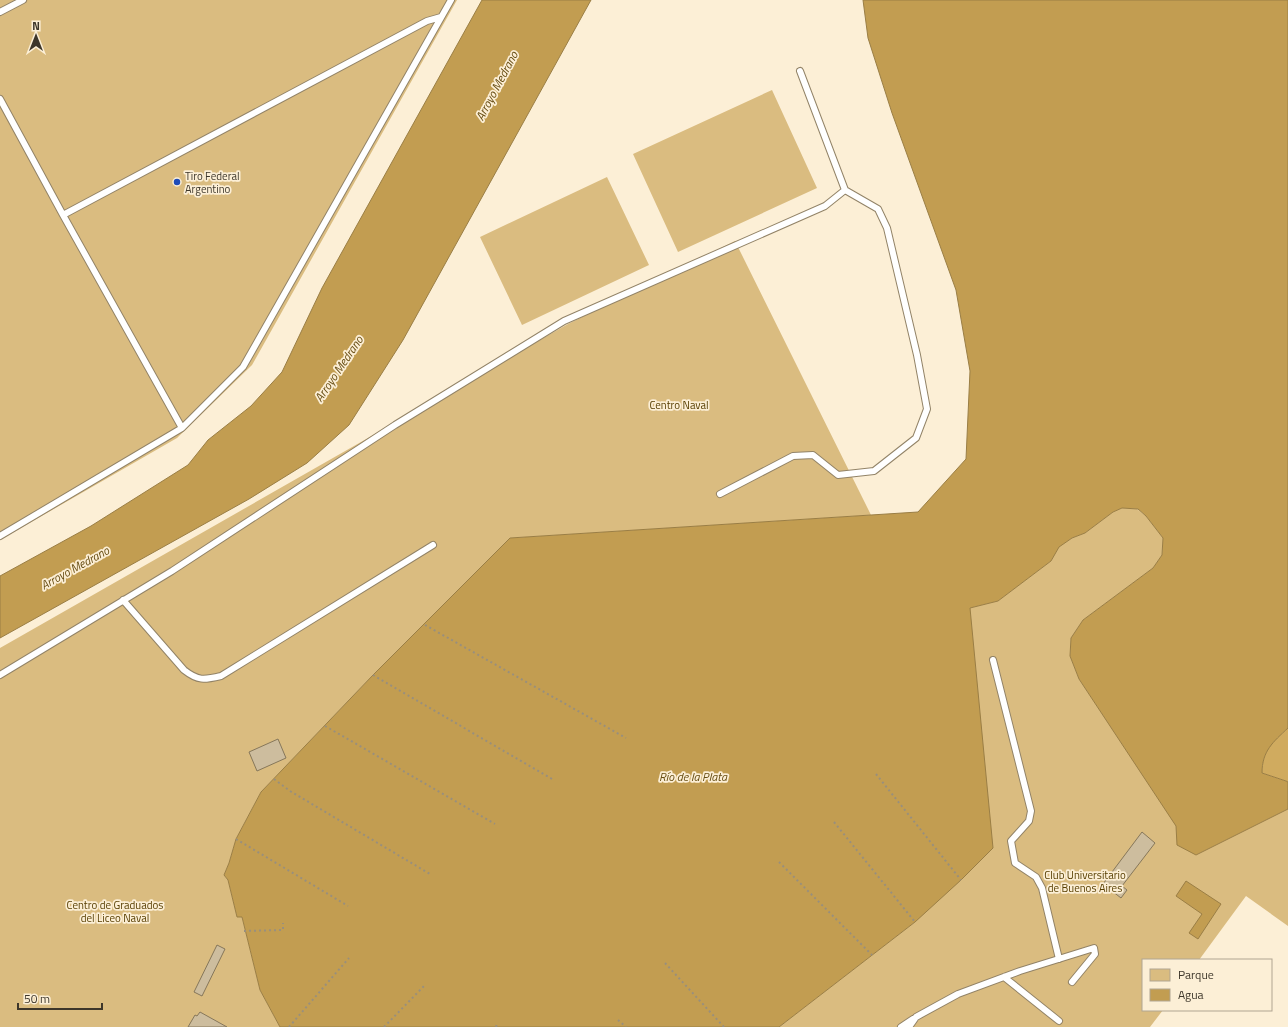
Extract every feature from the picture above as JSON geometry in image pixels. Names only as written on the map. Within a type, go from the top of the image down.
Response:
[{"type":"lane","points":[[0,12],[23,0]]},
{"type":"lane","points":[[0,536],[182,428],[243,368],[451,0]]},
{"type":"lane","points":[[63,215],[427,21],[441,17]]},
{"type":"lane","points":[[720,494],[793,456],[813,455],[838,475],[874,471],[916,438],[926,409],[917,355],[887,228],[878,209],[845,190],[800,71]]},
{"type":"lane","points":[[0,99],[182,428]]},
{"type":"lane","points":[[0,675],[179,566],[395,426],[564,321],[826,206],[845,190]]},
{"type":"lane","points":[[123,600],[184,670],[193,677],[206,679],[221,676],[433,545]]},
{"type":"lane","points":[[993,660],[1031,810],[1029,821],[1011,842],[1015,863],[1036,878],[1042,888],[1059,959]]},
{"type":"lane","points":[[901,1027],[958,994],[1004,977],[1094,948],[1095,954],[1072,982]]},
{"type":"lane","points":[[1004,977],[1059,1021]]},
{"type":"lane","points":[[909,1027],[916,1017]]},
{"type":"path","points":[[425,625],[626,738]]},
{"type":"path","points":[[374,675],[552,779]]},
{"type":"path","points":[[325,726],[495,824]]},
{"type":"path","points":[[876,774],[961,880]]},
{"type":"path","points":[[274,779],[290,791],[430,874]]},
{"type":"path","points":[[834,822],[915,922]]},
{"type":"path","points":[[236,839],[348,906]]},
{"type":"path","points":[[779,862],[872,955]]},
{"type":"path","points":[[244,931],[283,930],[283,923]]},
{"type":"path","points":[[289,1027],[349,958]]},
{"type":"path","points":[[665,963],[724,1027]]},
{"type":"path","points":[[384,1027],[424,986]]},
{"type":"path","points":[[618,1020],[626,1027]]},
{"type":"green space","name":"Tiro Federal Argentino","points":[[0,0],[457,0],[252,365],[177,438],[0,540]]},
{"type":"green space","points":[[772,90],[817,188],[678,252],[633,154]]},
{"type":"green space","points":[[607,177],[649,265],[522,325],[480,237]]},
{"type":"green space","name":"Centro Naval","points":[[735,241],[871,515],[510,538],[373,675],[261,792],[236,839],[224,875],[228,880],[237,917],[242,917],[260,990],[280,1027],[0,1027],[0,648],[568,324]]},
{"type":"green space","name":"Club Universitario de Buenos Aires","points":[[1122,508],[1137,509],[1146,516],[1163,538],[1162,555],[1153,568],[1083,620],[1071,638],[1070,656],[1079,679],[1196,855],[1288,809],[1288,926],[1246,896],[1200,959],[1142,959],[1142,1011],[1162,1011],[1150,1027],[779,1027],[915,922],[970,608],[998,601],[1051,561],[1058,547],[1072,538],[1085,533],[1113,512]]},
{"type":"shaded area","points":[[1288,728],[1288,782],[1262,773],[1262,765],[1269,747]]},
{"type":"water","name":"Arroyo Medrano","points":[[482,0],[591,0],[403,340],[349,425],[307,463],[249,499],[0,638],[0,576],[91,526],[188,465],[208,440],[251,406],[282,372],[322,288]]},
{"type":"water","name":"Río de la Plata","points":[[863,0],[1288,0],[1288,728],[1273,743],[1266,753],[1262,773],[1288,782],[1288,809],[1196,855],[1177,845],[1176,826],[1079,679],[1070,656],[1071,638],[1083,620],[1153,568],[1162,555],[1163,538],[1146,516],[1138,509],[1122,508],[1113,512],[1085,533],[1072,538],[1059,547],[1051,561],[998,601],[970,608],[993,848],[915,922],[779,1027],[280,1027],[260,990],[242,917],[237,917],[228,880],[224,875],[236,839],[261,792],[373,675],[510,538],[918,512],[966,459],[970,371],[956,290],[892,113],[868,38]]},
{"type":"water","points":[[1186,881],[1221,904],[1198,939],[1189,933],[1202,914],[1176,896]]},
{"type":"building","points":[[278,739],[286,758],[257,771],[249,752]]},
{"type":"building","points":[[1142,832],[1155,843],[1122,886],[1127,890],[1121,898],[1103,884]]},
{"type":"building","points":[[217,945],[225,949],[202,996],[194,992]]},
{"type":"building","points":[[200,1012],[227,1027],[188,1027],[195,1015],[197,1016]]},
{"type":"place","name":"Tiro Federal Argentino","points":[[177,182]]},
{"type":"park label","name":"Centro de Graduados del Liceo Naval","points":[[115,911]]}]
